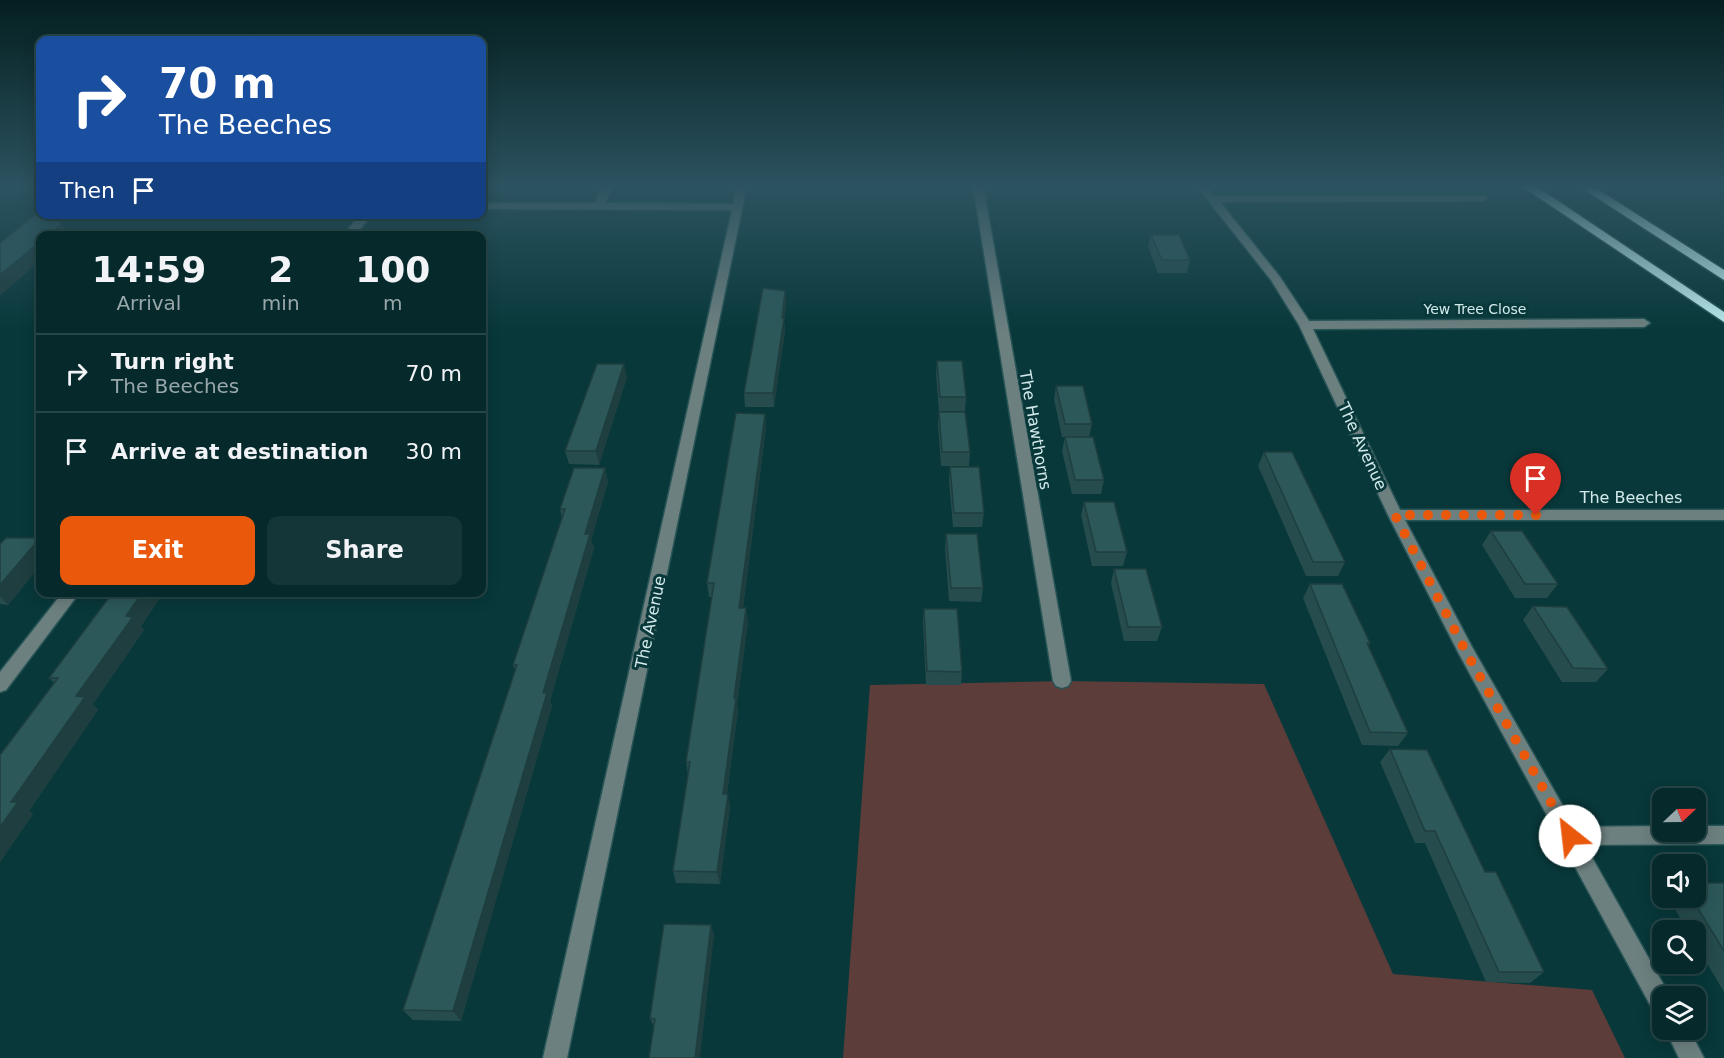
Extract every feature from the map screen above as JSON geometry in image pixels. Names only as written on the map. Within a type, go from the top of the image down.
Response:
[{"type":"highway","points":[[1600,234],[1724,318]]},
{"type":"highway","points":[[1660,234],[1724,276]]},
{"type":"street","name":"The Avenue","points":[[555,1058],[733,234]]},
{"type":"street","name":"The Hawthorns","points":[[986,234],[1062,681]]},
{"type":"street","name":"The Avenue","points":[[1240,234],[1276,279],[1305,325],[1395,515],[1466,652],[1652,986]]},
{"type":"street","name":"Yew Tree Close","points":[[1305,325],[1644,323]]},
{"type":"street","name":"The Beeches","points":[[1395,515],[1724,515]]},
{"type":"street","points":[[0,685],[68,597]]},
{"type":"street","points":[[1570,836],[1724,835]]},
{"type":"street","points":[[1682,1040],[1692,1058]]},
{"type":"shaded area","points":[[1062,681],[1264,684],[1393,974],[1592,990],[1625,1058],[843,1058],[870,685]]},
{"type":"building","points":[[11,234],[36,234],[36,245],[0,275],[0,243]]},
{"type":"building","points":[[1151,235],[1179,235],[1190,260],[1162,260]]},
{"type":"building","points":[[763,288],[785,291],[782,318],[784,318],[773,393],[744,393]]},
{"type":"building","points":[[937,361],[962,361],[966,397],[940,397]]},
{"type":"building","points":[[597,364],[624,364],[596,451],[565,451]]},
{"type":"building","points":[[1056,386],[1083,386],[1092,424],[1065,424]]},
{"type":"building","points":[[939,412],[965,412],[970,452],[942,452]]},
{"type":"building","points":[[736,413],[765,414],[739,608],[746,608],[723,794],[728,794],[717,872],[673,871],[690,762],[686,762],[714,583],[707,583]]},
{"type":"building","points":[[1065,437],[1093,437],[1104,480],[1075,480]]},
{"type":"building","points":[[1264,452],[1292,452],[1345,562],[1313,562]]},
{"type":"building","points":[[950,467],[979,467],[984,513],[954,513]]},
{"type":"building","points":[[574,468],[605,468],[585,534],[590,534],[543,693],[547,693],[453,1011],[403,1010],[517,665],[513,665],[565,509],[560,509]]},
{"type":"building","points":[[1084,502],[1114,502],[1127,552],[1096,552]]},
{"type":"building","points":[[1491,531],[1522,531],[1558,584],[1525,584]]},
{"type":"building","points":[[946,534],[977,534],[983,588],[951,588]]},
{"type":"building","points":[[6,538],[36,538],[36,543],[0,585],[0,544]]},
{"type":"building","points":[[1114,569],[1146,569],[1162,627],[1128,627]]},
{"type":"building","points":[[1310,584],[1342,584],[1408,733],[1370,732]]},
{"type":"building","points":[[109,597],[139,597],[126,616],[133,617],[76,696],[85,697],[11,802],[18,802],[0,827],[0,755],[58,678],[49,678]]},
{"type":"building","points":[[1533,606],[1567,607],[1608,669],[1573,668]]},
{"type":"building","points":[[924,609],[957,609],[962,672],[927,671]]},
{"type":"building","points":[[1390,749],[1427,750],[1485,872],[1496,872],[1544,972],[1499,972],[1435,831],[1425,831]]},
{"type":"building","points":[[1706,883],[1724,883],[1724,951],[1698,908],[1706,908]]},
{"type":"building","points":[[664,924],[711,925],[695,1058],[649,1058],[655,1019],[650,1018]]},
{"type":"route","points":[[1536,515],[1395,515],[1466,652],[1570,836]]}]
